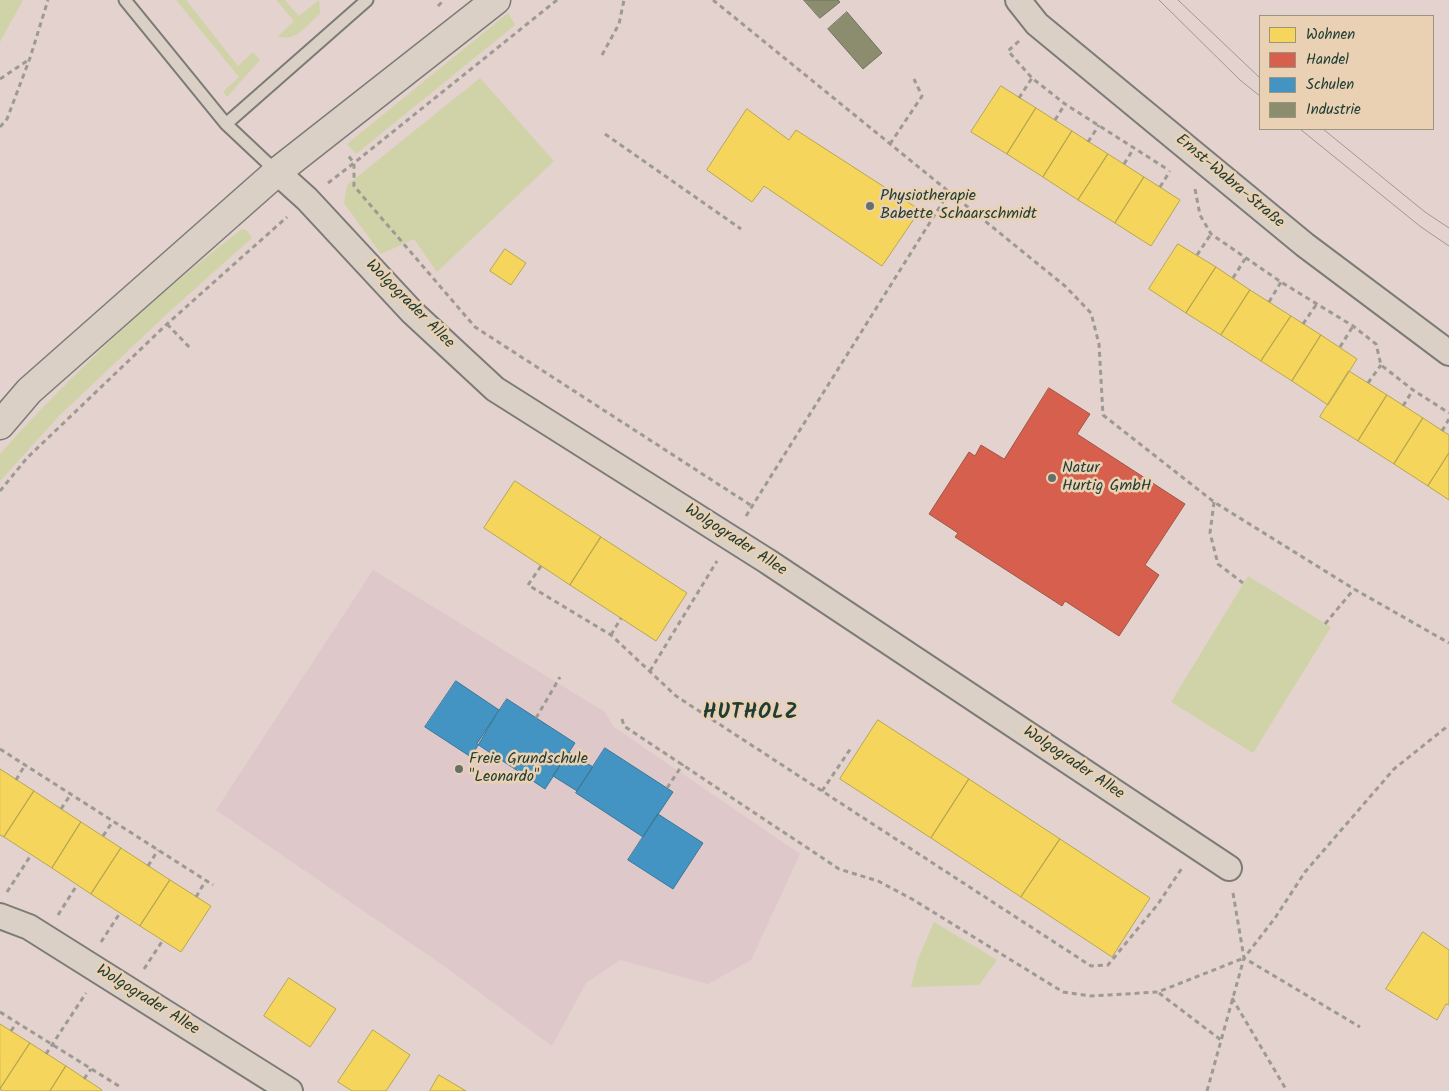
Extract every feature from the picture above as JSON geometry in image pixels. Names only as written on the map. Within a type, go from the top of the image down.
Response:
[{"type":"main road","points":[[0,425],[29,390],[277,172],[496,0]]},
{"type":"street","name":"Ernst-Wabra-Straße","points":[[1018,0],[1037,24],[1305,245],[1449,353]]},
{"type":"street","name":"Wolgograder Allee","points":[[277,172],[307,199],[412,312],[495,389],[732,538],[1229,868]]},
{"type":"street","name":"Wolgograder Allee","points":[[1,908],[290,1091]]},
{"type":"lane","points":[[125,0],[226,124],[277,172]]},
{"type":"lane","points":[[226,124],[366,0]]},
{"type":"path","points":[[0,127],[7,119],[30,58],[48,0]]},
{"type":"path","points":[[0,491],[27,458],[167,324],[307,199],[556,0]]},
{"type":"path","points":[[602,55],[619,24],[624,0]]},
{"type":"path","points":[[713,0],[1065,286],[1091,313],[1099,344],[1103,415],[1214,502],[1354,589],[1449,643]]},
{"type":"path","points":[[1037,24],[1008,51],[1032,78],[1065,104],[1178,176]]},
{"type":"path","points":[[0,79],[30,58]]},
{"type":"path","points":[[1019,98],[1032,78]]},
{"type":"path","points":[[890,144],[922,96],[914,79]]},
{"type":"path","points":[[1055,120],[1065,104]]},
{"type":"path","points":[[1088,142],[1099,125]]},
{"type":"path","points":[[330,131],[354,163],[354,186],[475,327],[752,506]]},
{"type":"path","points":[[605,134],[741,229]]},
{"type":"path","points":[[1124,164],[1134,148]]},
{"type":"path","points":[[1211,167],[1194,186],[1200,215],[1211,234],[1316,305],[1354,326],[1376,344],[1381,364],[1413,390],[1449,413]]},
{"type":"path","points":[[1160,188],[1170,171]]},
{"type":"path","points":[[650,671],[949,192]]},
{"type":"path","points":[[1197,256],[1211,234]]},
{"type":"path","points":[[1233,278],[1246,258]]},
{"type":"path","points":[[1269,302],[1281,282]]},
{"type":"path","points":[[1303,324],[1316,305]]},
{"type":"path","points":[[167,324],[192,350]]},
{"type":"path","points":[[1340,347],[1354,326]]},
{"type":"path","points":[[1368,383],[1381,364]]},
{"type":"path","points":[[1403,406],[1413,390]]},
{"type":"path","points":[[1442,431],[1449,419]]},
{"type":"path","points":[[1214,502],[1210,533],[1218,564],[1244,584]]},
{"type":"path","points":[[541,566],[528,585],[611,635],[676,696],[1091,966],[1108,965],[1158,904],[1196,846]]},
{"type":"path","points":[[1326,624],[1354,589]]},
{"type":"path","points":[[611,635],[622,618]]},
{"type":"path","points":[[536,718],[560,677]]},
{"type":"path","points":[[622,719],[624,726],[839,869],[878,881],[1063,992],[1091,996],[1158,992],[1244,958]]},
{"type":"path","points":[[1207,1091],[1244,958],[1275,918],[1305,872],[1394,769],[1449,725]]},
{"type":"path","points":[[822,791],[851,748]]},
{"type":"path","points":[[0,749],[214,885]]},
{"type":"path","points":[[666,788],[682,764]]},
{"type":"path","points":[[16,780],[25,765]]},
{"type":"path","points":[[61,809],[71,794]]},
{"type":"path","points":[[103,836],[113,821]]},
{"type":"path","points":[[148,866],[158,850]]},
{"type":"path","points":[[1,908],[31,855]]},
{"type":"path","points":[[1229,868],[1244,958],[1360,1027]]},
{"type":"path","points":[[196,897],[206,880]]},
{"type":"path","points":[[60,913],[77,885]]},
{"type":"path","points":[[100,944],[120,913]]},
{"type":"path","points":[[153,956],[163,940]]},
{"type":"path","points":[[1158,992],[1221,1040]]},
{"type":"path","points":[[1232,998],[1286,1091]]},
{"type":"path","points":[[46,1054],[74,1011]]},
{"type":"path","points":[[0,1012],[122,1088]]},
{"type":"path","points":[[11,1031],[17,1022]]},
{"type":"path","points":[[84,1078],[91,1068]]},
{"type":"shaded area","name":"Freie Grundschule \"Leonardo\"","points":[[373,570],[605,712],[614,727],[800,854],[751,960],[708,984],[620,960],[586,983],[552,1046],[444,966],[216,810]]},
{"type":"green space","points":[[0,0],[23,0],[0,42]]},
{"type":"green space","points":[[176,0],[186,0],[238,66],[253,52],[260,60],[227,97],[223,92],[239,77]]},
{"type":"green space","points":[[276,0],[285,0],[299,16],[319,0],[320,14],[300,32],[284,38],[278,36],[294,21]]},
{"type":"green space","points":[[508,13],[515,25],[356,154],[347,144]]},
{"type":"green space","points":[[480,78],[554,161],[437,272],[414,239],[381,254],[344,203],[347,185]]},
{"type":"green space","points":[[242,229],[246,230],[252,238],[170,311],[60,415],[0,481],[0,454],[56,394],[146,308]]},
{"type":"green space","points":[[1248,576],[1331,627],[1253,753],[1171,702]]},
{"type":"green space","points":[[934,922],[997,960],[979,985],[911,987],[918,959]]},
{"type":"building: Wohnen","points":[[1001,86],[1036,108],[1007,154],[971,132]]},
{"type":"building: Wohnen","points":[[1036,108],[1072,131],[1043,177],[1007,154]]},
{"type":"building: Wohnen","points":[[747,109],[789,140],[796,130],[920,210],[882,266],[764,186],[752,202],[707,170]]},
{"type":"building: Wohnen","points":[[1072,131],[1108,154],[1078,200],[1043,177]]},
{"type":"building: Wohnen","points":[[1108,154],[1144,177],[1115,223],[1078,200]]},
{"type":"building: Wohnen","points":[[1144,177],[1180,200],[1151,246],[1115,223]]},
{"type":"building: Wohnen","points":[[1178,244],[1216,267],[1186,313],[1149,289]]},
{"type":"building: Wohnen","points":[[505,249],[526,263],[511,285],[490,271]]},
{"type":"building: Wohnen","points":[[1216,267],[1250,290],[1221,335],[1186,313]]},
{"type":"building: Wohnen","points":[[1250,290],[1291,316],[1261,361],[1221,335]]},
{"type":"building: Wohnen","points":[[1291,316],[1321,335],[1292,381],[1261,361]]},
{"type":"building: Wohnen","points":[[1321,335],[1357,359],[1328,405],[1292,381]]},
{"type":"building: Wohnen","points":[[1349,371],[1387,395],[1358,441],[1320,417]]},
{"type":"building: Wohnen","points":[[1387,395],[1423,418],[1394,464],[1358,441]]},
{"type":"building: Wohnen","points":[[1423,418],[1449,435],[1449,453],[1428,486],[1394,464]]},
{"type":"building: Wohnen","points":[[1449,453],[1449,500],[1428,486]]},
{"type":"building: Wohnen","points":[[515,481],[601,537],[570,585],[484,528]]},
{"type":"building: Wohnen","points":[[601,537],[687,593],[656,641],[570,585]]},
{"type":"building: Wohnen","points":[[878,720],[969,779],[931,838],[840,779]]},
{"type":"building: Wohnen","points":[[0,769],[34,791],[4,837],[0,835]]},
{"type":"building: Wohnen","points":[[969,779],[1060,839],[1021,897],[931,838]]},
{"type":"building: Wohnen","points":[[34,791],[81,822],[52,868],[4,837]]},
{"type":"building: Wohnen","points":[[81,822],[121,848],[91,894],[52,868]]},
{"type":"building: Wohnen","points":[[1060,839],[1150,898],[1112,957],[1021,897]]},
{"type":"building: Wohnen","points":[[121,848],[170,880],[140,926],[91,894]]},
{"type":"building: Wohnen","points":[[170,880],[211,906],[181,952],[140,926]]},
{"type":"building: Wohnen","points":[[1423,932],[1449,950],[1449,1005],[1446,1004],[1437,1020],[1386,989]]},
{"type":"building: Wohnen","points":[[289,978],[336,1009],[310,1047],[264,1016]]},
{"type":"building: Wohnen","points":[[0,1024],[30,1043],[0,1089]]},
{"type":"building: Wohnen","points":[[373,1030],[410,1055],[386,1091],[352,1091],[338,1082]]},
{"type":"building: Wohnen","points":[[30,1043],[66,1066],[50,1091],[3,1091],[0,1089]]},
{"type":"building: Wohnen","points":[[66,1066],[102,1090],[50,1091]]},
{"type":"building: Wohnen","points":[[439,1075],[466,1091],[430,1091]]},
{"type":"building: Handel","points":[[1049,388],[1090,414],[1077,434],[1185,504],[1145,565],[1159,575],[1119,636],[1065,601],[1062,606],[955,537],[958,533],[929,514],[969,452],[975,456],[981,445],[1004,459]]},
{"type":"building: Schulen","points":[[456,681],[499,710],[471,757],[425,727]]},
{"type":"building: Schulen","points":[[507,699],[575,743],[545,789],[477,744]]},
{"type":"building: Schulen","points":[[605,748],[673,792],[643,837],[576,793]]},
{"type":"building: Schulen","points":[[569,752],[593,767],[577,791],[553,776]]},
{"type":"building: Schulen","points":[[658,814],[703,843],[673,889],[628,860]]},
{"type":"building: Industrie","points":[[804,0],[838,0],[840,2],[820,18]]},
{"type":"building: Industrie","points":[[847,12],[882,53],[863,69],[828,29]]},
{"type":"tram line","points":[[1159,0],[1240,80],[1259,95]]},
{"type":"tram line","points":[[1178,0],[1259,77]]},
{"type":"tram line","points":[[1301,130],[1421,227],[1449,246]]},
{"type":"tram line","points":[[1324,130],[1425,212],[1449,228]]},
{"type":"place","name":"Physiotherapie Babette Schaarschmidt","points":[[870,206]]},
{"type":"place","name":"Natur Hurtig GmbH","points":[[1052,478]]},
{"type":"place","name":"Freie Grundschule \"Leonardo\"","points":[[459,769]]},
{"type":"district","name":"HUTHOLZ","points":[[751,714]]}]
